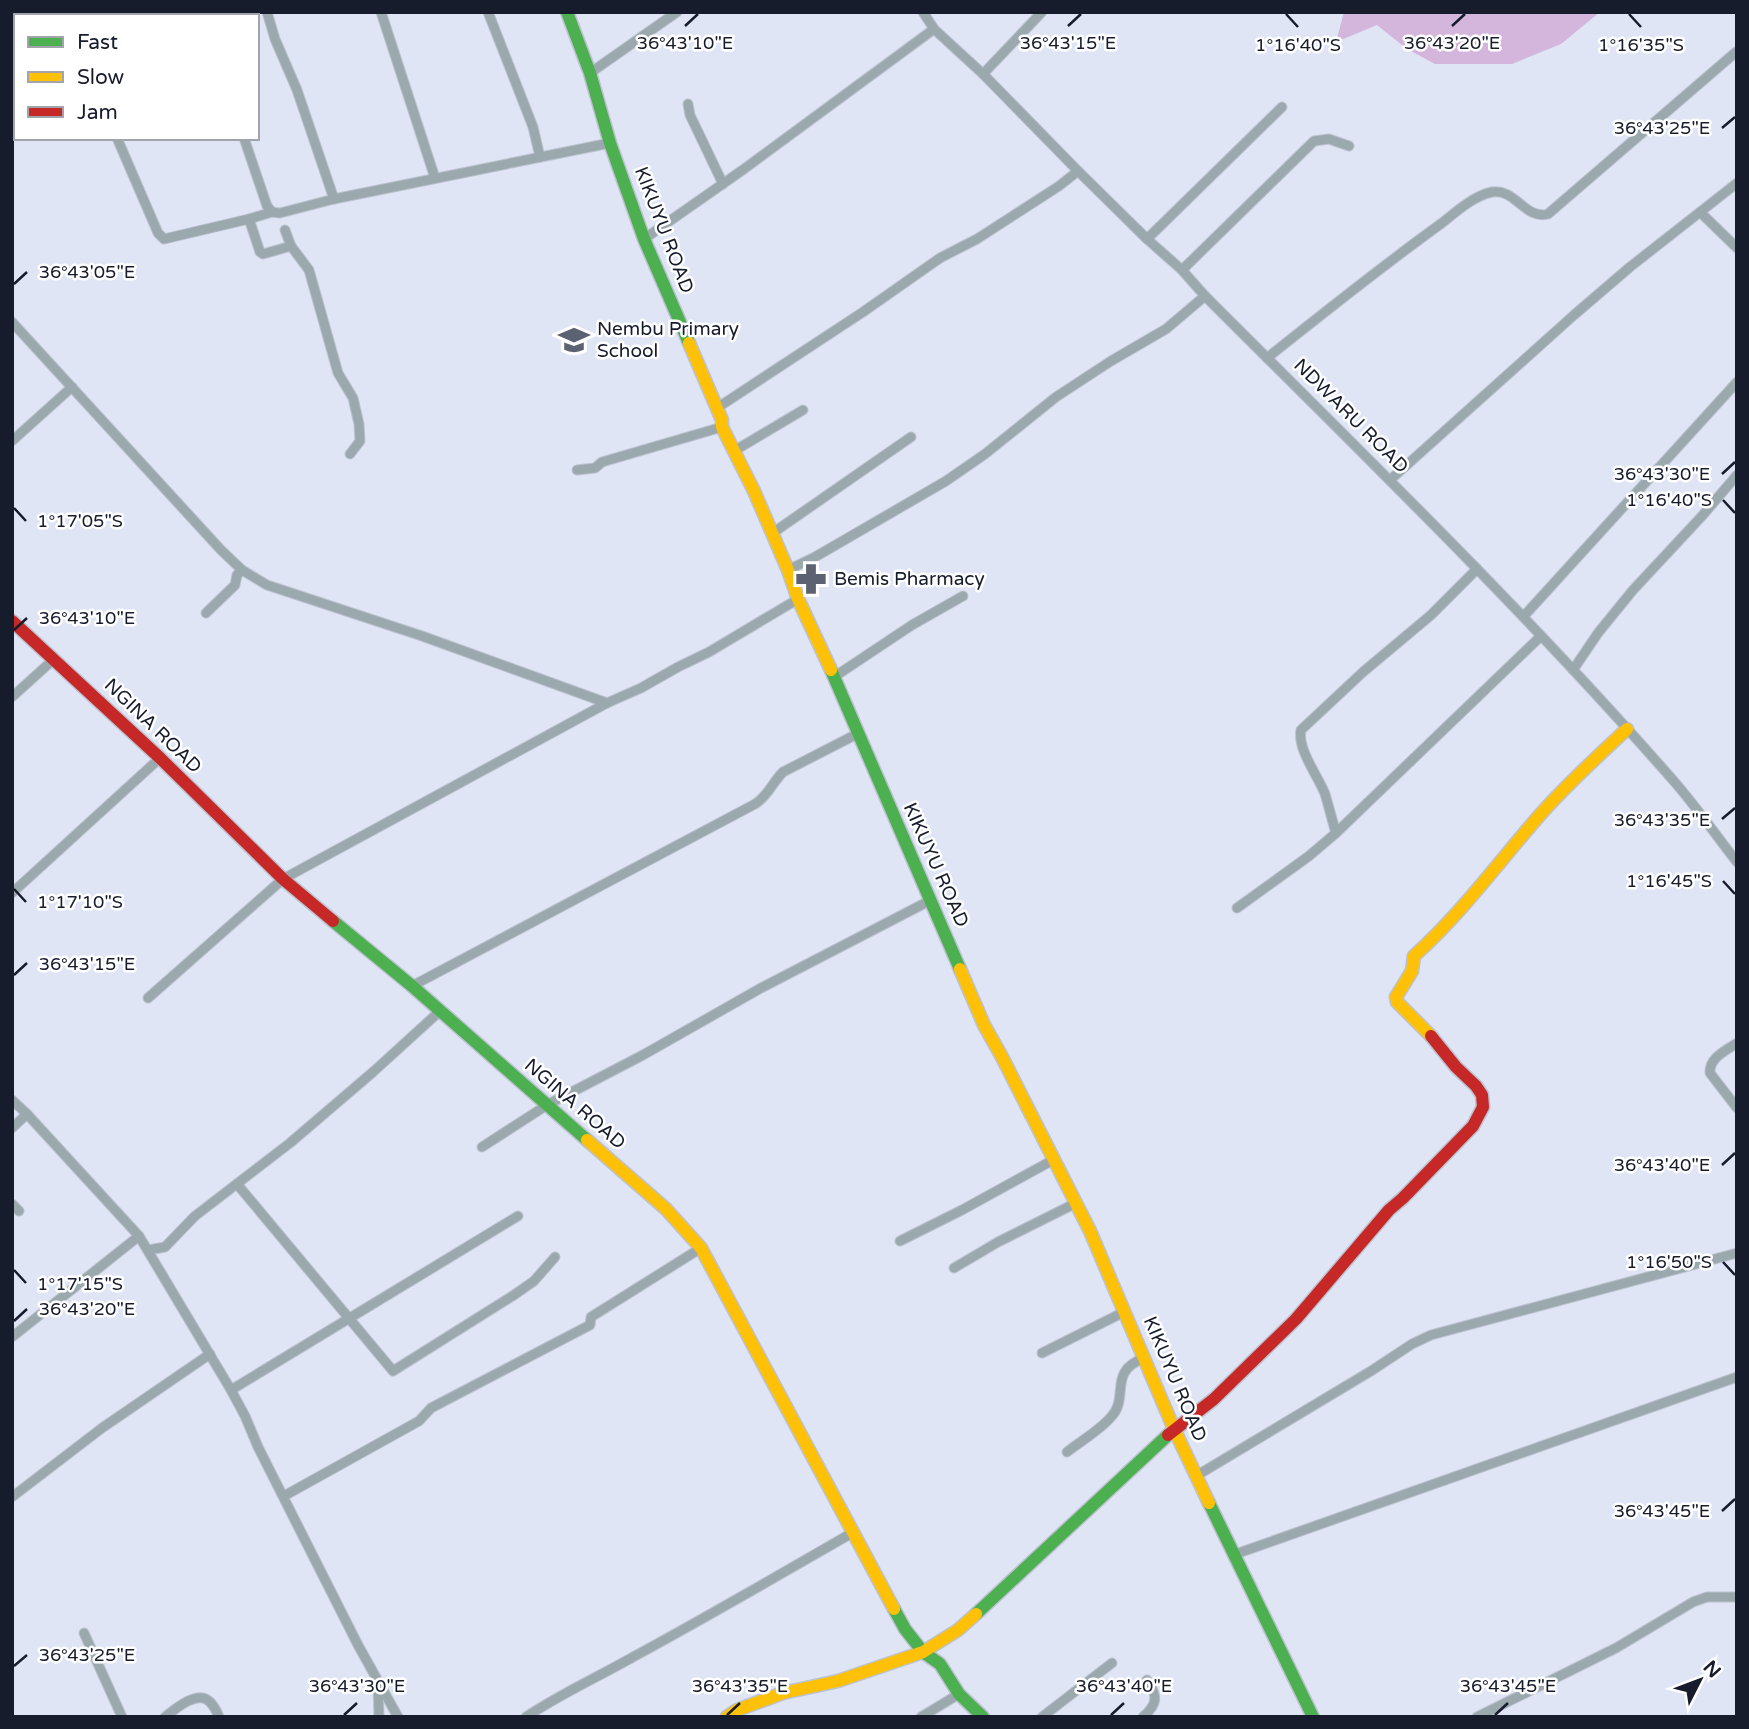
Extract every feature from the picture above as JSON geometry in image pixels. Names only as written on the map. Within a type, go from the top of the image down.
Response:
[{"type":"street","points":[[267,12],[334,199]]},
{"type":"street","points":[[381,12],[435,178]]},
{"type":"street","points":[[488,12],[533,127],[540,157]]},
{"type":"street","name":"KIKUYU ROAD","points":[[566,12],[590,73],[610,143],[644,239],[722,420],[722,428],[754,491],[798,600],[834,677],[984,1025],[1090,1231],[1174,1429],[1313,1717]]},
{"type":"street","points":[[590,73],[677,12]]},
{"type":"street","name":"NDWARU ROAD","points":[[923,12],[934,30],[983,74],[1147,239],[1182,270],[1524,616],[1673,780],[1737,862]]},
{"type":"street","points":[[983,74],[1042,12]]},
{"type":"street","points":[[644,239],[934,30]]},
{"type":"street","points":[[1267,358],[1475,199],[1489,192],[1501,191],[1534,214],[1548,214],[1736,52]]},
{"type":"street","points":[[688,104],[690,115],[723,184]]},
{"type":"street","points":[[1147,239],[1282,107]]},
{"type":"street","points":[[1182,270],[1314,141],[1329,139],[1349,146]]},
{"type":"street","points":[[118,140],[158,233],[164,239],[272,212],[287,212],[334,199],[610,143]]},
{"type":"street","points":[[245,140],[267,206],[272,212]]},
{"type":"street","points":[[717,408],[940,258],[977,239],[1078,171]]},
{"type":"street","points":[[1390,480],[1574,314],[1737,183]]},
{"type":"street","points":[[1700,213],[1737,247]]},
{"type":"street","points":[[249,219],[258,250],[263,254],[291,246]]},
{"type":"street","points":[[285,230],[291,246],[313,279],[338,373],[353,398],[360,441],[350,454]]},
{"type":"street","points":[[788,570],[946,481],[985,454],[1056,397],[1166,329],[1205,296]]},
{"type":"street","points":[[12,322],[220,550],[242,570],[267,585],[422,636],[607,703]]},
{"type":"street","points":[[1524,616],[1737,382]]},
{"type":"street","points":[[12,441],[72,387]]},
{"type":"street","points":[[734,451],[803,410]]},
{"type":"street","points":[[577,470],[595,468],[602,462],[722,428]]},
{"type":"street","points":[[771,531],[777,530],[911,437]]},
{"type":"street","points":[[1573,670],[1598,633],[1633,590],[1737,475]]},
{"type":"street","points":[[1336,833],[1324,792],[1303,747],[1301,730],[1363,672],[1431,615],[1477,569]]},
{"type":"street","points":[[206,613],[235,585],[237,575],[242,570]]},
{"type":"street","points":[[834,677],[912,625],[962,596]]},
{"type":"street","points":[[148,998],[284,879],[607,703],[709,652],[798,600]]},
{"type":"street","name":"NGINA ROAD","points":[[12,621],[160,758],[284,879],[412,986],[666,1209],[701,1248],[905,1629],[923,1652],[940,1664],[959,1694],[983,1717]]},
{"type":"street","points":[[1237,908],[1336,833],[1541,636]]},
{"type":"street","points":[[12,697],[54,659]]},
{"type":"street","points":[[727,1717],[737,1710],[783,1693],[838,1681],[923,1652],[958,1630],[1174,1429],[1214,1399],[1296,1319],[1389,1210],[1473,1126],[1483,1107],[1482,1095],[1431,1036],[1396,1002],[1396,997],[1412,971],[1414,956],[1440,933],[1541,813],[1628,729]]},
{"type":"street","points":[[412,986],[755,804],[766,797],[775,780],[783,772],[857,734]]},
{"type":"street","points":[[12,893],[160,758]]},
{"type":"street","points":[[481,1147],[547,1105],[761,988],[931,900]]},
{"type":"street","points":[[148,1250],[165,1247],[195,1216],[290,1143],[440,1011]]},
{"type":"street","points":[[1737,1043],[1712,1061],[1710,1068],[1710,1073],[1737,1108]]},
{"type":"street","points":[[12,1100],[139,1236],[148,1250],[231,1390],[358,1645],[398,1717]]},
{"type":"street","points":[[12,1128],[27,1114]]},
{"type":"street","points":[[900,1241],[1053,1160]]},
{"type":"street","points":[[237,1184],[393,1371],[534,1281],[555,1257]]},
{"type":"street","points":[[954,1268],[998,1242],[1076,1203]]},
{"type":"street","points":[[231,1390],[518,1216]]},
{"type":"street","points":[[12,1337],[139,1236]]},
{"type":"street","points":[[284,1496],[419,1421],[431,1408],[590,1325],[591,1317],[701,1248]]},
{"type":"street","points":[[1196,1476],[1431,1335],[1737,1253]]},
{"type":"street","points":[[1042,1353],[1124,1312]]},
{"type":"street","points":[[12,1497],[102,1428],[210,1354]]},
{"type":"street","points":[[1067,1452],[1112,1417],[1117,1408],[1123,1373],[1132,1363],[1144,1358]]},
{"type":"street","points":[[1233,1555],[1737,1377]]},
{"type":"street","points":[[526,1717],[852,1533]]},
{"type":"street","points":[[1477,1717],[1616,1647],[1693,1602],[1707,1597],[1737,1597]]},
{"type":"street","points":[[85,1633],[122,1717]]},
{"type":"street","points":[[1042,1717],[1112,1663]]},
{"type":"street","points":[[377,1680],[379,1717]]},
{"type":"street","points":[[1143,1717],[1155,1704],[1147,1680]]},
{"type":"street","points":[[921,1717],[959,1694]]},
{"type":"street","points":[[165,1717],[186,1702],[203,1698],[209,1700],[219,1717]]},
{"type":"shaded area","points":[[1344,12],[1600,12],[1561,44],[1512,64],[1435,64],[1407,49],[1377,25],[1336,42]]},
{"type":"traffic: fast","points":[[567,12],[590,73],[610,143],[644,239],[689,343]]},
{"type":"traffic: fast","points":[[831,670],[960,969]]},
{"type":"traffic: fast","points":[[333,921],[412,986],[587,1140]]},
{"type":"traffic: fast","points":[[976,1614],[1168,1435]]},
{"type":"traffic: fast","points":[[1209,1503],[1313,1717]]},
{"type":"traffic: fast","points":[[894,1609],[923,1652],[940,1664],[959,1694],[983,1717]]},
{"type":"traffic: slow","points":[[689,343],[722,420],[722,427],[754,491],[798,599],[831,670]]},
{"type":"traffic: slow","points":[[1431,1036],[1397,1002],[1396,997],[1412,971],[1414,956],[1463,906],[1549,805],[1627,729]]},
{"type":"traffic: slow","points":[[960,969],[984,1025],[1090,1231],[1174,1429],[1209,1503]]},
{"type":"traffic: slow","points":[[587,1140],[666,1209],[701,1248],[894,1609]]},
{"type":"traffic: slow","points":[[727,1717],[737,1710],[783,1693],[838,1681],[923,1652],[958,1630],[976,1614]]},
{"type":"traffic: jam","points":[[12,621],[160,758],[283,879],[333,921]]},
{"type":"traffic: jam","points":[[1168,1435],[1214,1399],[1296,1319],[1389,1210],[1473,1126],[1483,1107],[1482,1095],[1431,1036]]},
{"type":"place","name":"Nembu Primary School","points":[[574,340]]},
{"type":"place","name":"Bemis Pharmacy","points":[[811,579]]}]
